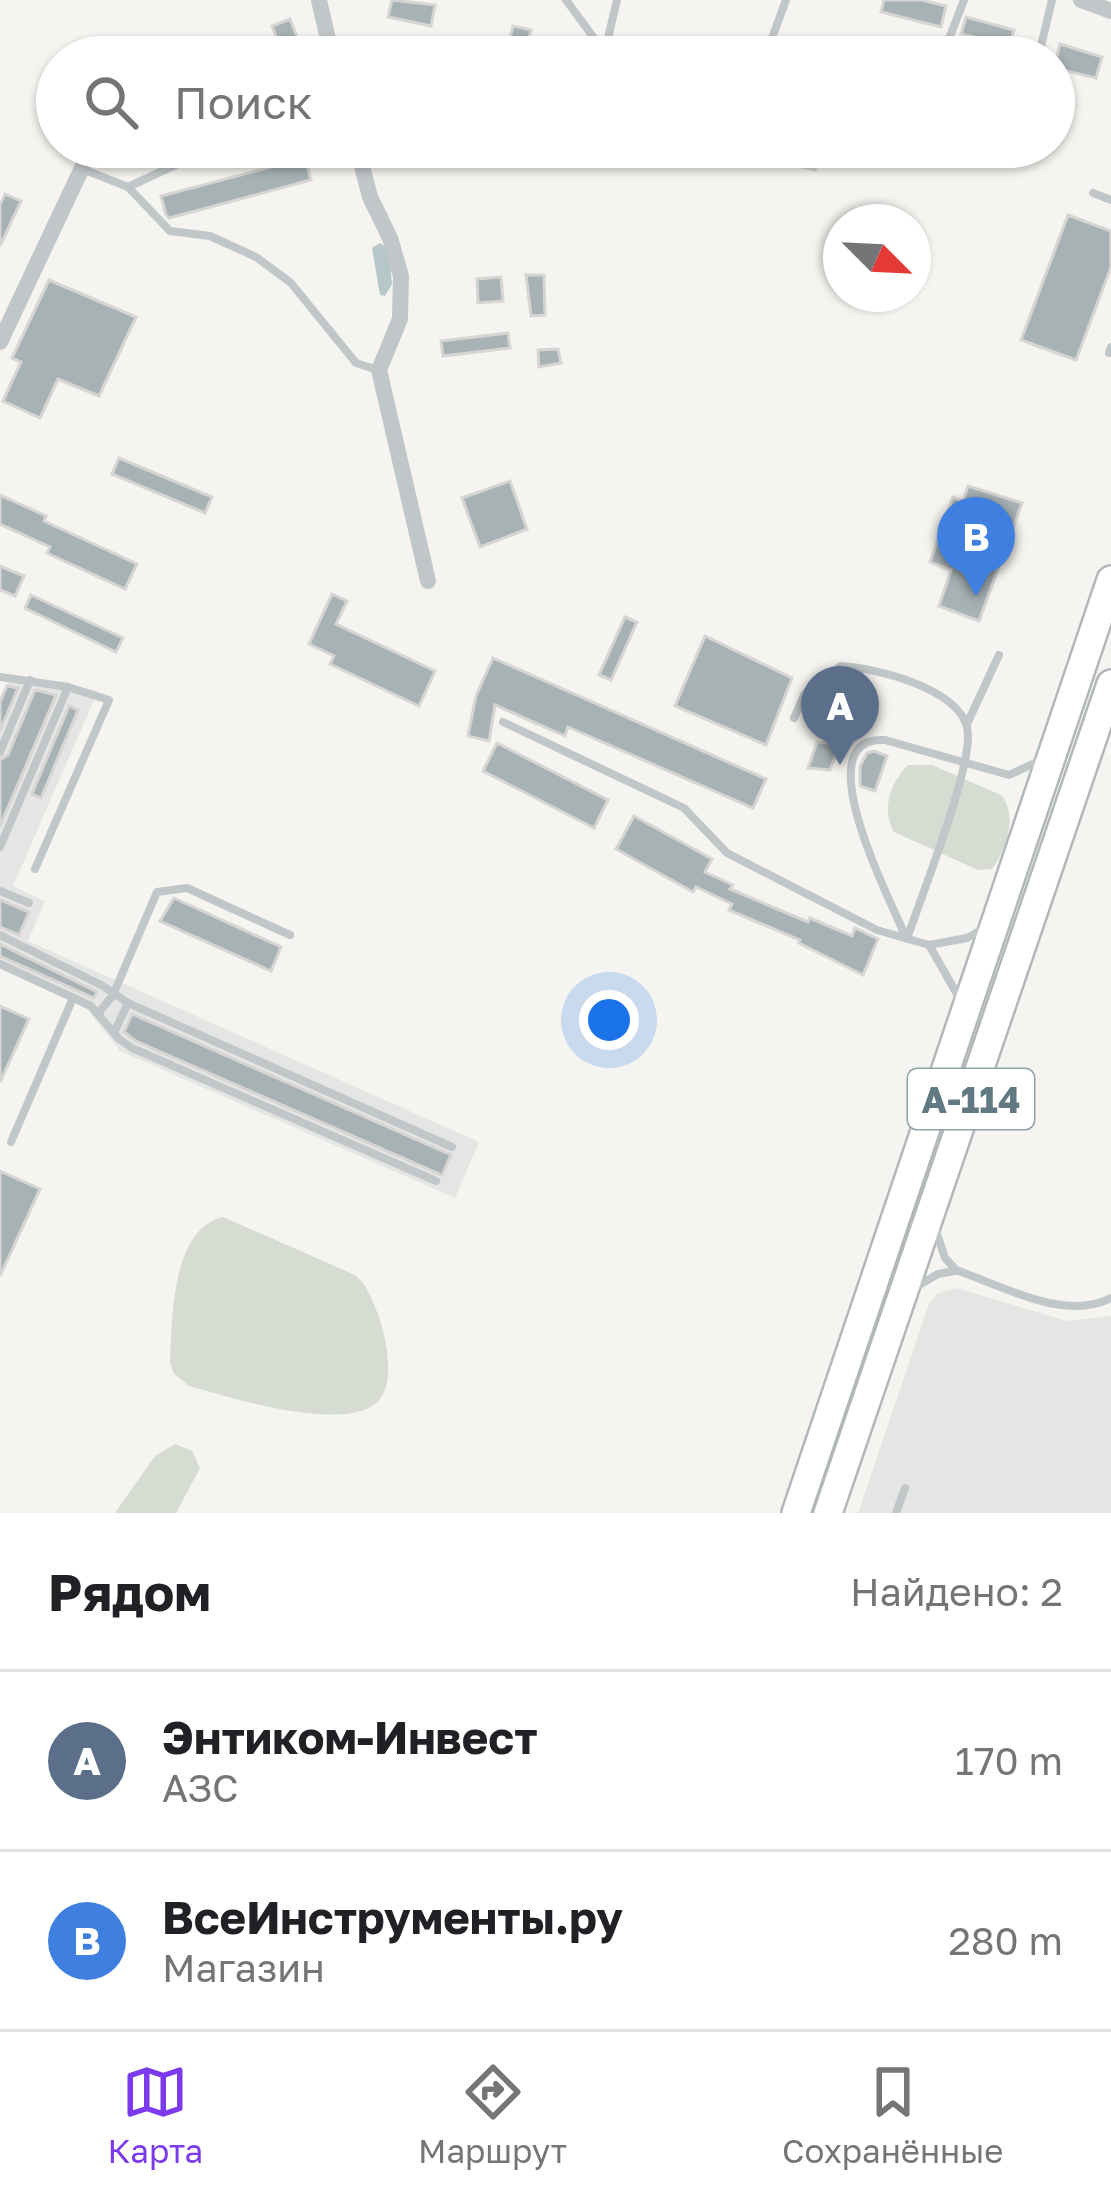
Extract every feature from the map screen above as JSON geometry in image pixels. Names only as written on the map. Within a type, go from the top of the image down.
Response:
[{"type":"main road","name":"А-114","points":[[796,1513],[1111,580]]},
{"type":"main road","name":"А-114","points":[[828,1513],[1111,684]]},
{"type":"street","points":[[319,0],[327,36]]},
{"type":"street","points":[[1082,0],[1111,10]]},
{"type":"street","points":[[0,342],[82,168]]},
{"type":"street","points":[[362,168],[401,276],[400,319],[379,370],[428,580]]},
{"type":"lane","points":[[566,0],[592,36]]},
{"type":"lane","points":[[609,36],[617,0]]},
{"type":"lane","points":[[773,36],[786,0]]},
{"type":"lane","points":[[950,36],[964,0]]},
{"type":"lane","points":[[1043,36],[1052,0]]},
{"type":"lane","points":[[82,168],[128,187],[170,231],[210,236],[256,256],[275,270],[356,363],[379,370]]},
{"type":"lane","points":[[128,187],[169,168]]},
{"type":"lane","points":[[1093,193],[1111,200]]},
{"type":"lane","points":[[907,939],[965,761],[967,724],[999,655]]},
{"type":"lane","points":[[794,718],[804,694],[841,666],[868,668],[938,694],[957,708],[967,724]]},
{"type":"lane","points":[[0,677],[68,687],[109,700],[35,869]]},
{"type":"lane","points":[[0,752],[31,680]]},
{"type":"lane","points":[[0,847],[68,687]]},
{"type":"lane","points":[[503,722],[684,808],[728,853],[843,915],[929,945],[967,938],[999,917]]},
{"type":"lane","points":[[907,939],[850,800],[849,772],[859,747],[871,739],[1009,775],[1054,749]]},
{"type":"lane","points":[[98,1014],[113,995],[157,892],[187,888],[290,935]]},
{"type":"lane","points":[[0,891],[29,903]]},
{"type":"lane","points":[[0,935],[128,1003],[452,1147]]},
{"type":"lane","points":[[929,945],[945,967],[965,1017]]},
{"type":"lane","points":[[0,964],[73,998],[98,1014],[132,1048],[436,1181]]},
{"type":"lane","points":[[11,1142],[73,998]]},
{"type":"lane","points":[[114,1033],[128,1003]]},
{"type":"lane","points":[[934,1207],[936,1237],[944,1258],[956,1270],[1067,1308],[1098,1305],[1111,1298]]},
{"type":"lane","points":[[904,1298],[920,1282],[956,1270]]},
{"type":"lane","points":[[896,1513],[905,1488]]},
{"type":"shaded area","points":[[380,243],[389,250],[392,284],[385,296],[380,295],[372,248]]},
{"type":"shaded area","points":[[12,674],[98,691],[13,886],[45,901],[28,941],[479,1142],[455,1198],[120,1051],[86,1008],[0,968],[0,702]]},
{"type":"shaded area","points":[[908,765],[932,765],[1001,795],[1009,812],[1008,832],[992,869],[978,870],[894,832],[889,797]]},
{"type":"shaded area","points":[[223,1217],[355,1275],[363,1283],[377,1311],[387,1353],[387,1382],[380,1399],[365,1410],[317,1414],[259,1405],[189,1386],[174,1374],[172,1324],[184,1257],[206,1225]]},
{"type":"shaded area","points":[[957,1288],[1067,1321],[1111,1316],[1111,1513],[858,1513],[929,1304],[938,1293]]},
{"type":"shaded area","points":[[175,1444],[192,1451],[200,1468],[176,1513],[115,1513],[155,1456]]},
{"type":"building","points":[[392,0],[435,5],[431,26],[388,17]]},
{"type":"building","points":[[884,0],[922,0],[946,6],[941,27],[881,12]]},
{"type":"building","points":[[966,17],[1014,30],[1012,36],[961,34]]},
{"type":"building","points":[[290,19],[297,36],[276,36],[272,26]]},
{"type":"building","points":[[513,26],[531,30],[530,36],[510,36]]},
{"type":"building","points":[[1075,49],[1102,57],[1096,78],[1075,73]]},
{"type":"building","points":[[267,168],[308,168],[311,180],[169,218],[161,196]]},
{"type":"building","points":[[5,194],[21,201],[0,246],[0,205]]},
{"type":"building","points":[[1068,215],[1111,231],[1111,267],[1076,360],[1021,340]]},
{"type":"building","points":[[526,275],[544,275],[545,315],[531,316]]},
{"type":"building","points":[[501,277],[503,301],[478,303],[477,279]]},
{"type":"building","points":[[49,280],[136,317],[99,396],[58,379],[40,418],[3,401],[21,362],[12,358]]},
{"type":"building","points":[[508,333],[510,348],[443,356],[441,341]]},
{"type":"building","points":[[558,349],[561,363],[539,367],[538,350]]},
{"type":"building","points":[[119,458],[212,497],[205,513],[112,474]]},
{"type":"building","points":[[510,481],[527,529],[480,547],[462,498]]},
{"type":"building","points":[[968,486],[1022,503],[979,621],[939,606],[951,570],[930,562],[953,497],[963,501]]},
{"type":"building","points":[[0,495],[137,564],[125,589],[47,553],[50,547],[0,524]]},
{"type":"building","points":[[0,566],[24,576],[15,596],[0,590]]},
{"type":"building","points":[[332,594],[347,601],[336,624],[435,671],[419,706],[330,664],[334,656],[309,644]]},
{"type":"building","points":[[31,595],[123,638],[116,652],[25,608]]},
{"type":"building","points":[[625,617],[637,622],[611,680],[599,675]]},
{"type":"building","points":[[705,636],[792,678],[766,745],[675,706]]},
{"type":"building","points":[[493,658],[766,779],[753,808],[568,727],[565,736],[495,705],[489,741],[468,736],[476,696]]},
{"type":"building","points":[[7,686],[18,688],[0,731],[0,702]]},
{"type":"building","points":[[35,690],[56,695],[0,826],[0,760],[8,755]]},
{"type":"building","points":[[69,706],[78,710],[41,798],[32,794]]},
{"type":"building","points":[[817,742],[840,744],[830,770],[808,768]]},
{"type":"building","points":[[497,743],[608,800],[594,828],[483,771]]},
{"type":"building","points":[[867,753],[887,756],[875,791],[860,786],[860,766]]},
{"type":"building","points":[[634,816],[712,859],[705,872],[733,885],[730,889],[808,922],[810,918],[852,936],[855,928],[878,939],[863,975],[800,940],[729,910],[732,904],[696,887],[693,892],[616,849]]},
{"type":"building","points":[[174,898],[281,947],[271,971],[160,921]]},
{"type":"building","points":[[0,900],[29,912],[19,935],[0,927]]},
{"type":"building","points":[[0,944],[97,992],[94,998],[0,956]]},
{"type":"building","points":[[0,1006],[29,1019],[0,1082]]},
{"type":"building","points":[[132,1014],[451,1155],[442,1175],[136,1041],[124,1032]]},
{"type":"building","points":[[0,1171],[40,1189],[0,1276]]},
{"type":"place","name":"ВсеИнструменты.ру","points":[[976,596]]},
{"type":"place","name":"Энтиком-Инвест","points":[[840,765]]}]
